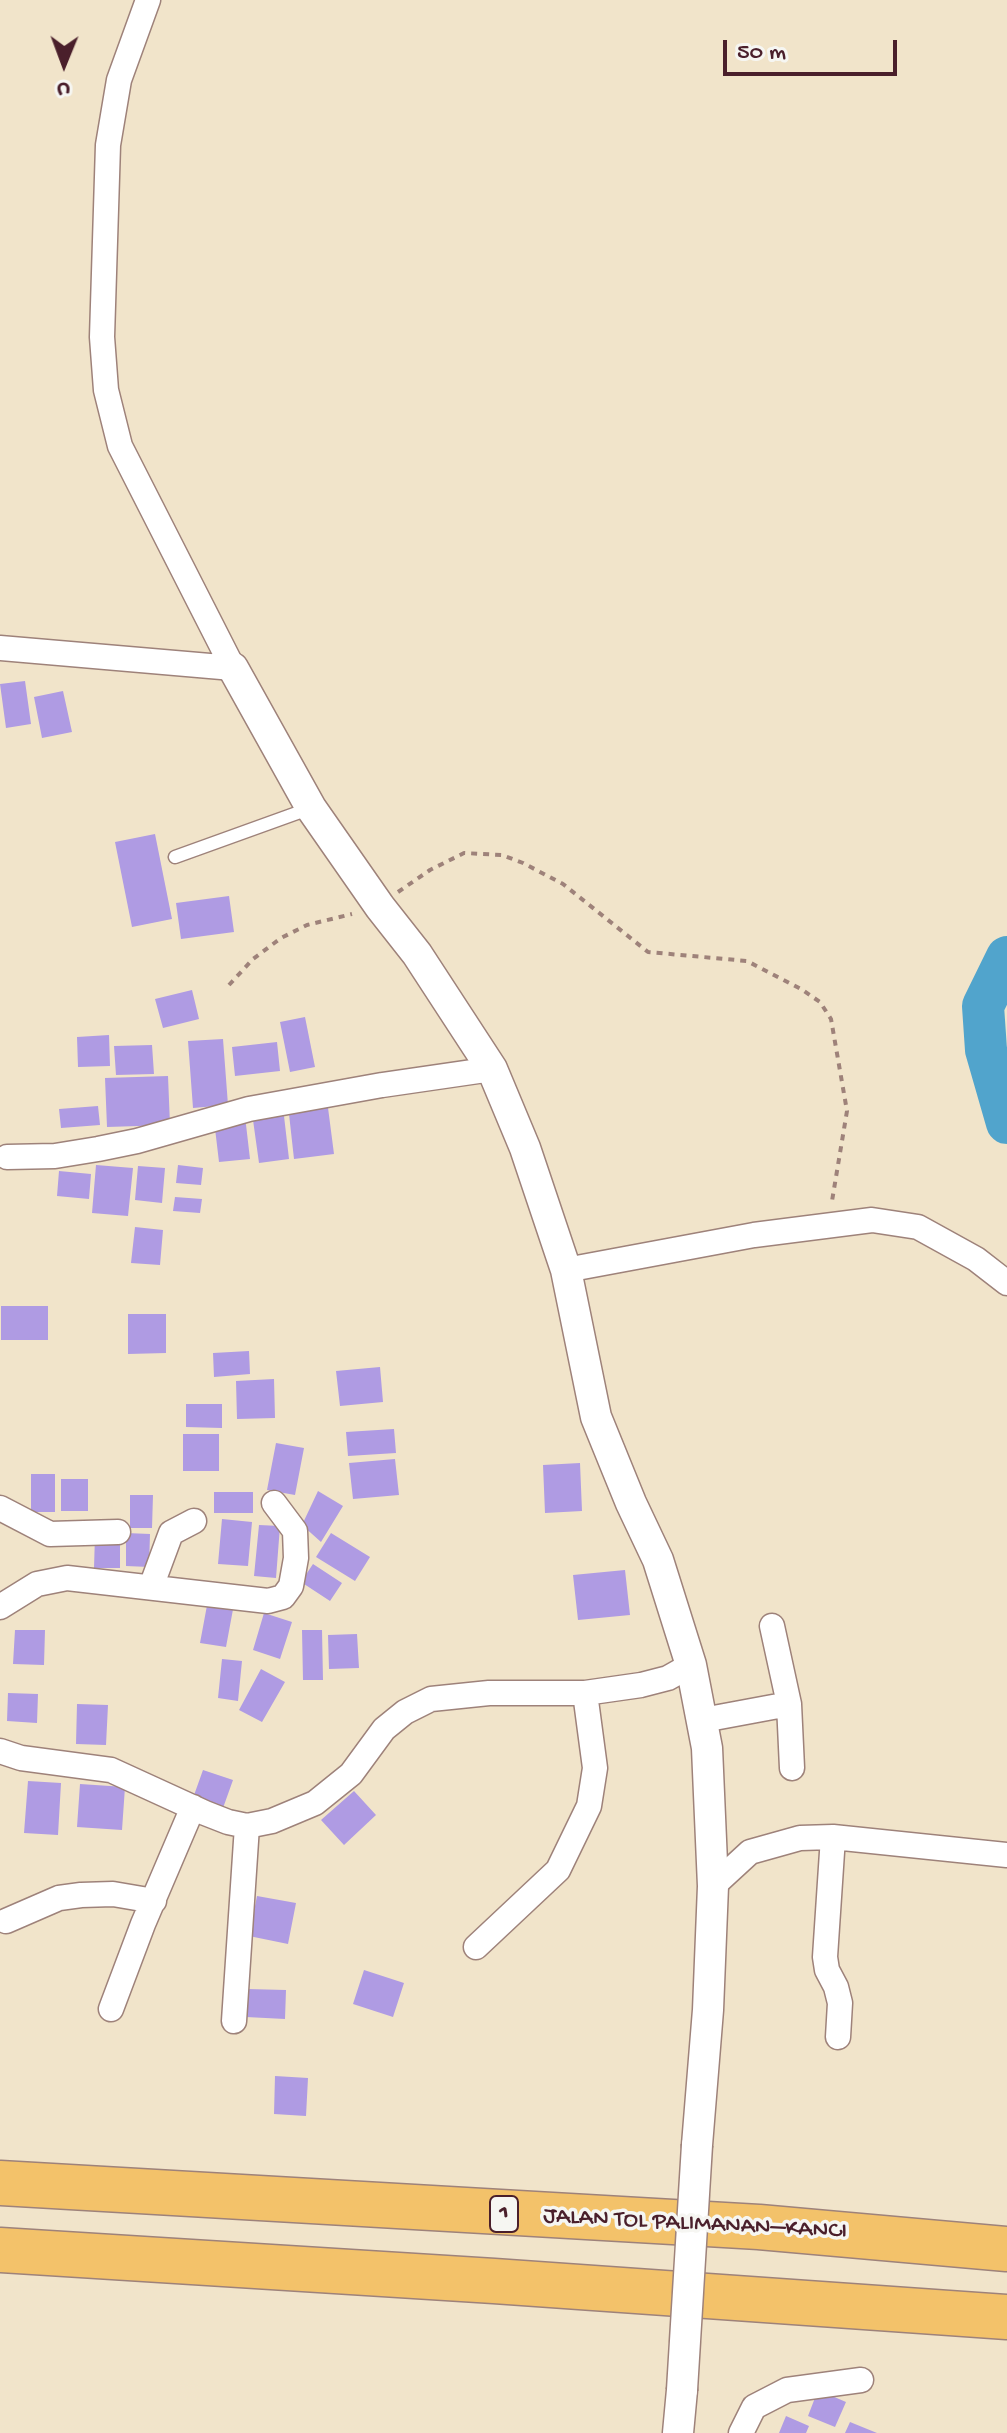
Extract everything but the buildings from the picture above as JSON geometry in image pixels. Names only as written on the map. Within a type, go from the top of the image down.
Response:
[{"type":"highway","name":"JALAN TOL PALIMANAN–KANCI","points":[[0,2183],[759,2227],[1007,2249]]},
{"type":"highway","points":[[0,2250],[1007,2317]]},
{"type":"street","points":[[148,0],[119,80],[108,145],[102,337],[106,390],[120,446],[233,668],[311,808],[417,954],[492,1069],[525,1148],[566,1270],[596,1417],[658,1560],[691,1665],[703,1720],[713,1886],[708,2010],[678,2433]]},
{"type":"street","points":[[0,648],[233,668]]},
{"type":"street","points":[[7,1157],[55,1156],[98,1149],[249,1109],[492,1069]]},
{"type":"street","points":[[566,1270],[754,1235],[872,1220],[918,1227],[976,1259],[1007,1283]]},
{"type":"street","points":[[0,1607],[37,1584],[67,1578],[268,1601],[283,1597],[291,1586],[296,1558],[295,1531],[274,1503]]},
{"type":"street","points":[[0,1508],[50,1534],[118,1532]]},
{"type":"street","points":[[151,1587],[171,1533],[194,1521]]},
{"type":"street","points":[[772,1626],[789,1704],[792,1768]]},
{"type":"street","points":[[0,1751],[35,1760],[111,1770],[228,1822],[247,1826],[272,1821],[315,1803],[351,1774],[384,1729],[405,1712],[431,1699],[489,1693],[585,1693],[668,1678],[691,1665]]},
{"type":"street","points":[[476,1947],[558,1870],[589,1806],[595,1768],[585,1693]]},
{"type":"street","points":[[703,1720],[789,1704]]},
{"type":"street","points":[[111,2009],[193,1807]]},
{"type":"street","points":[[234,2021],[247,1826]]},
{"type":"street","points":[[713,1886],[750,1852],[800,1838],[833,1837],[1007,1855]]},
{"type":"street","points":[[833,1837],[825,1957],[840,2003],[838,2037]]},
{"type":"street","points":[[6,1921],[23,1911],[59,1898],[81,1895],[113,1894],[154,1901]]},
{"type":"street","points":[[741,2433],[754,2407],[787,2390],[861,2380]]},
{"type":"lane","points":[[175,857],[311,808]]},
{"type":"path","points":[[229,985],[253,959],[281,938],[307,925],[380,907],[409,883],[464,853],[502,855],[523,863],[563,884],[648,952],[747,961],[820,1002],[831,1019],[847,1111],[828,1227]]},
{"type":"waterway","points":[[1007,957],[983,1006],[986,1050],[1007,1123]]}]
